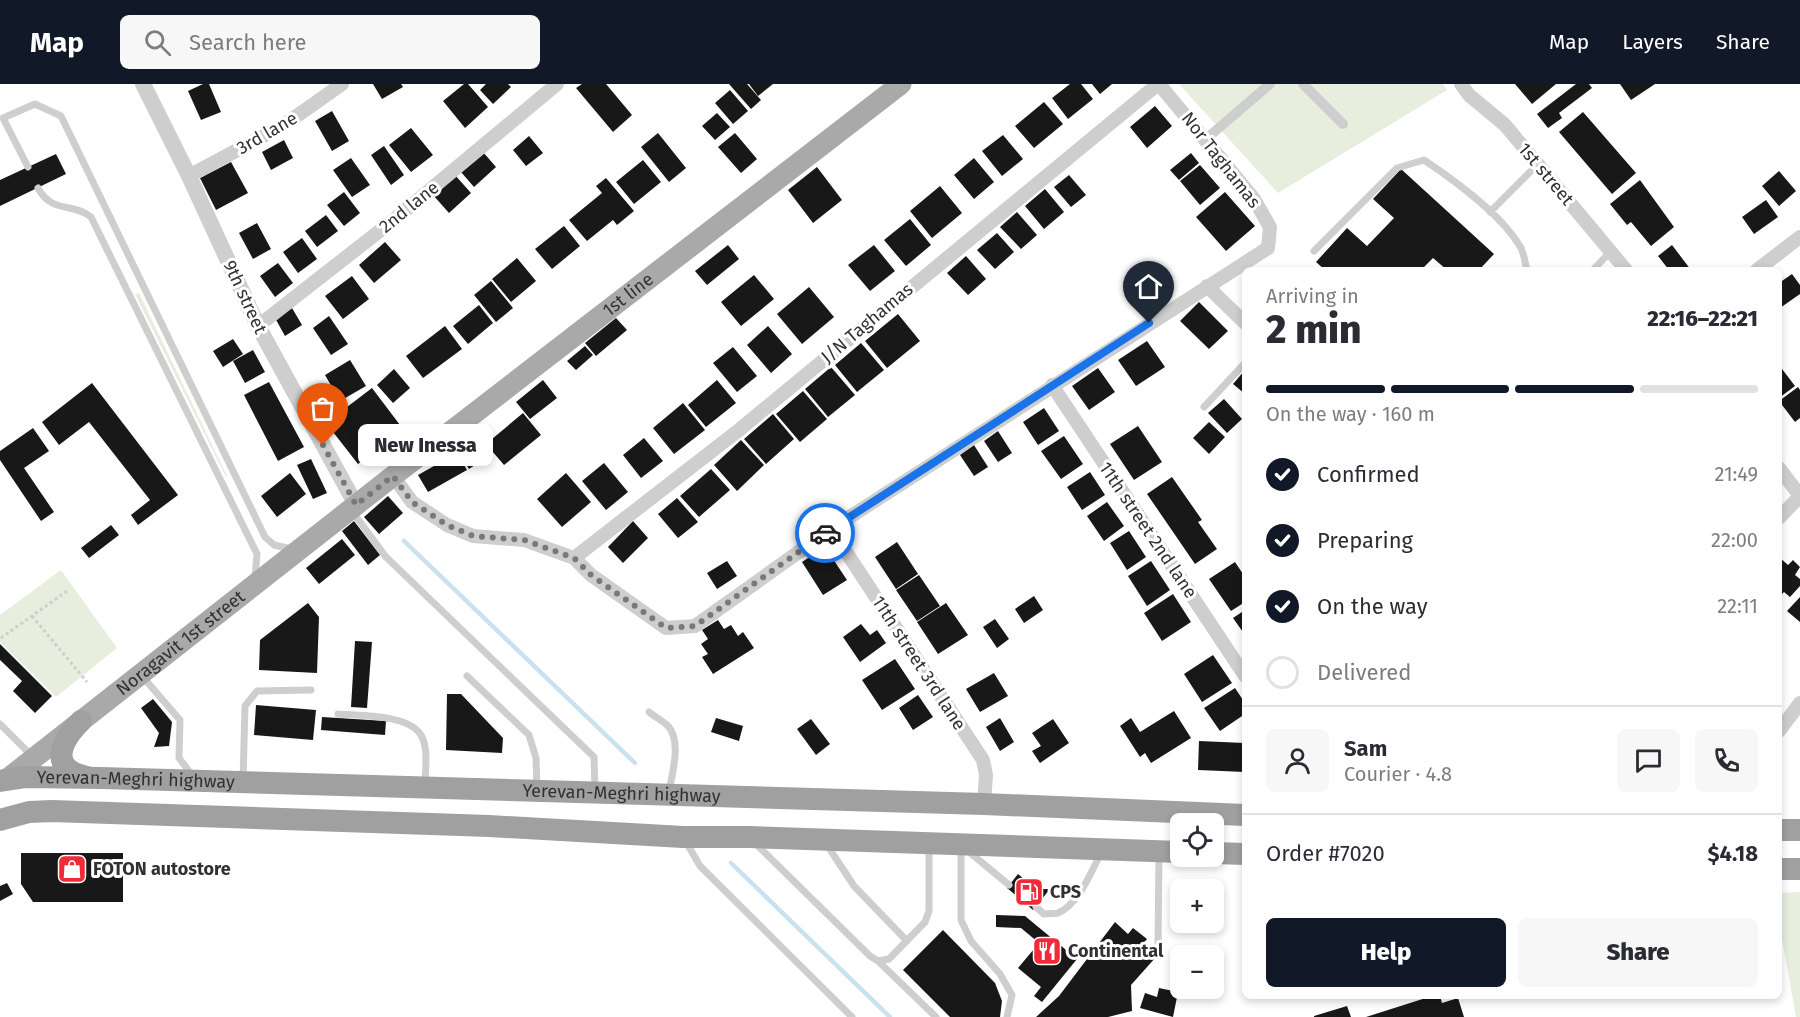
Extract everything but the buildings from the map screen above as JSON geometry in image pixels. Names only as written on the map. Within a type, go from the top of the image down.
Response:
[{"type":"highway","points":[[81,721],[62,744],[63,762],[76,774],[101,778]]},
{"type":"highway","name":"Yerevan-Meghri highway","points":[[2,782],[101,778],[984,804],[1242,815]]},
{"type":"highway","name":"Yerevan-Meghri highway","points":[[0,820],[29,812],[52,811],[489,826],[683,837],[749,837],[1170,852]]},
{"type":"highway","points":[[1782,830],[1800,830]]},
{"type":"highway","points":[[1224,853],[1242,854]]},
{"type":"highway","points":[[1782,869],[1800,869]]},
{"type":"main road","name":"1st line","points":[[353,507],[901,84]]},
{"type":"main road","name":"Noragavit 1st street","points":[[2,782],[353,507]]},
{"type":"street","name":"9th street","points":[[143,84],[189,176],[258,326],[353,507]]},
{"type":"street","name":"3rd lane","points":[[189,176],[284,125],[342,84]]},
{"type":"street","name":"2nd lane","points":[[258,326],[395,219],[557,84]]},
{"type":"street","name":"Nor Taghamas","points":[[393,476],[412,502],[447,525],[473,536],[524,540],[574,558],[599,581],[666,628],[695,626],[831,529],[1268,248],[1270,227],[1254,199],[1158,84]]},
{"type":"street","name":"J/N Taghamas","points":[[574,558],[739,430],[1158,84]]},
{"type":"street","points":[[1206,139],[1270,84]]},
{"type":"street","points":[[1303,84],[1343,124]]},
{"type":"street","name":"1st street","points":[[1461,84],[1469,95],[1505,125],[1624,267]]},
{"type":"street","points":[[1761,267],[1800,237]]},
{"type":"street","points":[[1208,286],[1242,320]]},
{"type":"street","name":"11th street 2nd lane","points":[[1052,385],[1242,671]]},
{"type":"street","points":[[1782,472],[1800,496],[1782,515]]},
{"type":"street","name":"11th street 3rd lane","points":[[831,529],[982,760],[986,776],[984,804]]},
{"type":"street","points":[[1782,727],[1800,703]]},
{"type":"lane","points":[[28,167],[3,118],[35,104],[61,116],[265,537],[274,545],[297,550]]},
{"type":"lane","points":[[1314,251],[1397,168],[1424,160],[1458,183],[1491,212],[1521,248],[1526,267]]},
{"type":"lane","points":[[1491,212],[1538,164]]},
{"type":"lane","points":[[38,188],[42,196],[54,206],[82,210],[91,218],[257,554],[258,566],[253,585]]},
{"type":"lane","points":[[1596,267],[1611,251]]},
{"type":"lane","points":[[1204,406],[1242,366]]},
{"type":"lane","points":[[353,507],[386,557],[594,757],[596,793]]},
{"type":"lane","points":[[141,674],[180,720],[182,734],[178,748],[183,766],[206,782]]},
{"type":"lane","points":[[467,676],[529,735],[536,758],[537,791]]},
{"type":"lane","points":[[243,783],[245,706],[257,691],[311,690]]},
{"type":"lane","points":[[649,712],[669,727],[674,737],[674,760],[669,794]]},
{"type":"lane","points":[[338,714],[399,719],[420,734],[426,753],[425,788]]},
{"type":"lane","points":[[0,724],[33,757]]},
{"type":"lane","points":[[683,837],[700,866],[852,1017]]},
{"type":"lane","points":[[749,837],[870,956],[936,1017]]},
{"type":"lane","points":[[824,840],[854,886],[907,941]]},
{"type":"lane","points":[[878,961],[889,959],[925,922],[929,911],[929,844]]},
{"type":"lane","points":[[961,845],[1009,885]]},
{"type":"lane","points":[[961,845],[961,920],[971,940],[1000,974],[1012,995],[1007,1017]]},
{"type":"lane","points":[[1036,907],[1044,914],[1058,913],[1071,902],[1085,883],[1103,850]]},
{"type":"lane","points":[[1158,947],[1170,852]]},
{"type":"path","points":[[1,638],[67,591]]},
{"type":"path","points":[[32,616],[87,682]]},
{"type":"green space","points":[[1179,84],[1443,84],[1447,90],[1278,193]]},
{"type":"green space","points":[[139,293],[227,476],[226,477],[135,294]]},
{"type":"green space","points":[[61,570],[117,648],[56,697],[0,642],[0,615]]},
{"type":"green space","points":[[1800,892],[1800,1017],[1796,1017],[1782,939],[1782,893]]},
{"type":"waterway","points":[[404,541],[635,763]]},
{"type":"waterway","points":[[731,863],[890,1017]]},
{"type":"way so far","points":[[323,445],[356,505],[393,476],[412,502],[447,525],[473,536],[524,540],[574,558],[591,575],[666,628],[695,626],[825,533]]},
{"type":"place","name":"New Inessa","points":[[323,445]]},
{"type":"place","name":"FOTON autostore","points":[[72,869]]},
{"type":"place","name":"CPS","points":[[1029,892]]},
{"type":"place","name":"Continental","points":[[1047,951]]},
{"type":"route","points":[[825,533],[1149,323]]}]
